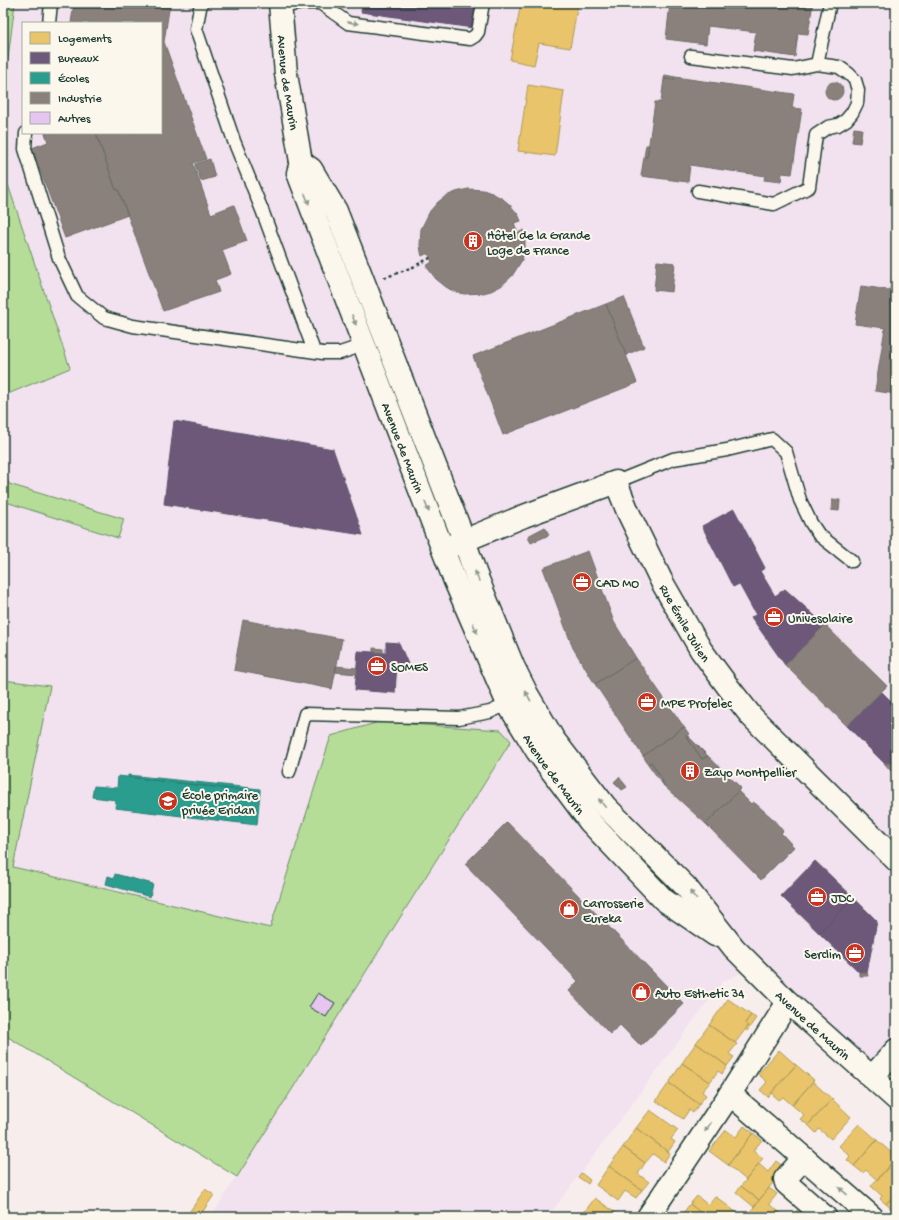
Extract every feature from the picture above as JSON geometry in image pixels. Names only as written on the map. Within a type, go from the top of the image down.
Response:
[{"type":"street","name":"Avenue de Maurin","points":[[280,5],[286,74],[301,162],[298,173],[443,550],[491,667],[508,704],[537,751],[590,822],[664,900],[734,948]]},
{"type":"street","name":"Avenue de Maurin","points":[[301,162],[311,169],[336,211],[464,540],[476,575],[513,666],[527,694],[554,740],[605,806],[686,887],[734,948],[788,1002],[896,1099]]},
{"type":"street","points":[[364,346],[384,337]]},
{"type":"street","points":[[443,550],[464,540],[616,482]]},
{"type":"street","name":"Rue Émile Julien","points":[[616,482],[628,512],[662,582],[701,650],[729,688],[752,716],[896,860]]},
{"type":"street","points":[[648,1217],[730,1094],[788,1002]]},
{"type":"street","points":[[872,1077],[896,1050]]},
{"type":"street","points":[[730,1094],[872,1217]]},
{"type":"street","points":[[804,1158],[785,1179],[786,1183],[825,1217]]},
{"type":"lane","points":[[49,22],[51,3]]},
{"type":"lane","points":[[201,3],[196,29],[234,141],[314,351]]},
{"type":"lane","points":[[280,5],[319,3],[348,23],[470,38],[475,36],[478,32],[483,3]]},
{"type":"lane","points":[[818,64],[830,3]]},
{"type":"lane","points":[[691,56],[793,69],[818,64],[838,67],[855,80],[858,90],[857,103],[852,114],[838,125],[828,127],[816,135],[809,187],[774,204],[698,191]]},
{"type":"lane","points":[[26,134],[25,149],[59,258],[77,296],[104,318],[133,326],[323,353],[340,353],[364,346]]},
{"type":"lane","points":[[616,482],[673,459],[727,450],[772,439],[786,452],[800,500],[811,523],[819,535],[852,562]]},
{"type":"lane","points":[[289,772],[305,714],[459,718],[490,712],[508,704]]},
{"type":"path","points":[[386,278],[430,258]]},
{"type":"shaded area","points":[[15,3],[896,3],[896,1098],[753,968],[723,981],[548,1217],[211,1217],[511,741],[331,736],[270,928],[13,867],[50,686],[3,680],[3,501],[118,538],[123,519],[9,484],[3,470],[3,396],[70,368],[3,170],[3,98]]},
{"type":"green space","points":[[3,3],[15,3],[3,98]]},
{"type":"green space","points":[[3,170],[70,368],[3,396]]},
{"type":"green space","points":[[3,470],[9,484],[124,519],[118,538],[3,501]]},
{"type":"green space","points":[[3,680],[50,686],[13,867],[270,928],[331,736],[379,722],[501,730],[511,741],[237,1177],[3,1034]]},
{"type":"building: Logements","points":[[521,3],[578,3],[570,48],[539,43],[534,65],[510,60]]},
{"type":"building: Logements","points":[[528,85],[564,91],[555,156],[518,151]]},
{"type":"building: Logements","points":[[728,999],[751,1015],[745,1023],[748,1026],[735,1043],[709,1025]]},
{"type":"building: Logements","points":[[751,1015],[756,1018],[747,1031],[745,1029],[748,1026],[745,1023]]},
{"type":"building: Logements","points":[[709,1025],[737,1044],[729,1054],[734,1057],[727,1066],[696,1043]]},
{"type":"building: Logements","points":[[696,1043],[727,1066],[722,1074],[718,1071],[710,1082],[682,1063]]},
{"type":"building: Logements","points":[[779,1050],[796,1065],[768,1097],[760,1090],[767,1082],[758,1074]]},
{"type":"building: Logements","points":[[682,1063],[710,1082],[702,1092],[706,1095],[699,1104],[669,1083]]},
{"type":"building: Logements","points":[[796,1065],[814,1080],[792,1105],[783,1097],[779,1100],[771,1093]]},
{"type":"building: Logements","points":[[813,1082],[832,1099],[808,1125],[800,1119],[804,1115],[792,1105]]},
{"type":"building: Logements","points":[[669,1083],[699,1104],[693,1113],[689,1110],[683,1119],[656,1101]]},
{"type":"building: Logements","points":[[832,1099],[851,1117],[831,1139],[819,1129],[816,1133],[808,1125]]},
{"type":"building: Logements","points":[[650,1110],[678,1130],[671,1139],[675,1142],[668,1152],[636,1128]]},
{"type":"building: Logements","points":[[859,1124],[877,1140],[854,1166],[847,1160],[850,1156],[839,1146]]},
{"type":"building: Logements","points":[[744,1126],[753,1133],[728,1165],[709,1151],[726,1130],[736,1137]]},
{"type":"building: Logements","points":[[636,1128],[670,1153],[664,1162],[653,1154],[645,1163],[623,1147]]},
{"type":"building: Logements","points":[[753,1133],[762,1140],[753,1151],[763,1158],[746,1180],[728,1165]]},
{"type":"building: Logements","points":[[877,1140],[896,1157],[896,1159],[877,1180],[866,1170],[863,1173],[854,1166]]},
{"type":"building: Logements","points":[[623,1147],[645,1163],[638,1174],[649,1182],[642,1190],[609,1166]]},
{"type":"building: Logements","points":[[776,1161],[785,1168],[759,1200],[741,1186],[759,1164],[768,1172]]},
{"type":"building: Logements","points":[[893,1161],[896,1164],[896,1193],[886,1204],[880,1199],[882,1196],[871,1186]]},
{"type":"building: Logements","points":[[609,1166],[642,1190],[636,1198],[625,1191],[618,1201],[596,1185]]},
{"type":"building: Logements","points":[[581,1173],[590,1180],[588,1184],[578,1177]]},
{"type":"building: Logements","points":[[741,1186],[759,1200],[754,1207],[736,1192]]},
{"type":"building: Logements","points":[[769,1188],[777,1194],[769,1204],[779,1212],[776,1217],[746,1217]]},
{"type":"building: Logements","points":[[205,1189],[214,1195],[199,1217],[186,1217]]},
{"type":"building: Logements","points":[[896,1193],[896,1211],[895,1212],[886,1204]]},
{"type":"building: Logements","points":[[697,1196],[708,1205],[715,1196],[737,1213],[734,1217],[706,1217],[690,1204]]},
{"type":"building: Logements","points":[[595,1198],[617,1214],[615,1217],[584,1217],[582,1215]]},
{"type":"building: Logements","points":[[690,1204],[706,1217],[688,1217],[683,1213]]},
{"type":"building: Logements","points":[[797,1210],[805,1217],[792,1217]]},
{"type":"building: Logements","points":[[779,1212],[785,1217],[776,1217]]},
{"type":"building: Logements","points":[[45,1213],[54,1217],[44,1217]]},
{"type":"building: Bureaux","points":[[362,3],[476,3],[473,28],[361,12]]},
{"type":"building: Bureaux","points":[[174,421],[333,449],[363,535],[164,504]]},
{"type":"building: Bureaux","points":[[734,509],[765,568],[760,571],[775,596],[785,589],[825,625],[785,665],[751,617],[756,615],[739,584],[733,587],[702,526]]},
{"type":"building: Bureaux","name":"SOMES","points":[[386,642],[399,643],[408,664],[397,664],[395,693],[355,690],[358,651],[386,653]]},
{"type":"building: Bureaux","points":[[881,691],[896,706],[896,763],[884,763],[847,726]]},
{"type":"building: Bureaux","name":"JDC","points":[[815,861],[854,898],[819,933],[781,896]]},
{"type":"building: Bureaux","name":"Serclim","points":[[854,898],[877,921],[867,972],[859,972],[819,933]]},
{"type":"building: Écoles","points":[[128,775],[195,782],[194,785],[128,777]]},
{"type":"building: Écoles","points":[[118,776],[260,792],[257,825],[115,808],[116,800],[92,797],[94,786],[117,788]]},
{"type":"building: Écoles","points":[[195,782],[260,789],[260,792],[194,785]]},
{"type":"building: Écoles","points":[[115,874],[153,884],[150,897],[106,884],[108,876],[114,878]]},
{"type":"building: Industrie","points":[[74,3],[170,3],[164,42],[206,159],[193,163],[211,214],[234,205],[247,241],[222,250],[231,274],[215,280],[219,292],[163,311],[118,189],[116,190],[96,134],[162,134],[162,22],[71,22]]},
{"type":"building: Industrie","points":[[670,3],[813,3],[808,34],[798,33],[795,57],[753,51],[756,32],[708,26],[706,44],[666,39]]},
{"type":"building: Industrie","points":[[665,75],[675,77],[674,80],[664,79]]},
{"type":"building: Industrie","points":[[675,77],[794,94],[792,108],[802,109],[792,174],[782,173],[781,182],[764,180],[765,176],[690,165],[688,182],[641,176],[644,157],[647,157],[655,102],[661,102],[664,79],[674,80]]},
{"type":"building: Industrie","points":[[834,82],[840,85],[843,91],[840,97],[834,100],[828,97],[825,91],[828,85]]},
{"type":"building: Industrie","points":[[854,128],[862,129],[860,143],[852,142]]},
{"type":"building: Industrie","points":[[45,134],[96,134],[116,190],[118,189],[128,215],[65,238],[32,148],[48,142]]},
{"type":"building: Industrie","points":[[646,145],[649,145],[647,157],[644,157]]},
{"type":"building: Industrie","points":[[210,159],[215,177],[201,181],[195,164]]},
{"type":"building: Industrie","name":"Hôtel de la Grande Loge de France","points":[[468,189],[483,190],[492,193],[509,204],[518,214],[521,221],[514,223],[518,233],[524,230],[525,249],[522,260],[512,276],[501,286],[483,293],[464,294],[453,291],[436,279],[426,266],[432,262],[428,253],[422,256],[420,245],[421,229],[430,211],[446,196]]},
{"type":"building: Industrie","points":[[895,259],[896,394],[875,391],[885,328],[855,324],[861,286],[890,290]]},
{"type":"building: Industrie","points":[[657,261],[675,263],[672,292],[654,290]]},
{"type":"building: Industrie","points":[[624,297],[644,347],[626,355],[606,304]]},
{"type":"building: Industrie","points":[[606,304],[637,383],[503,435],[473,356]]},
{"type":"building: Industrie","points":[[832,500],[840,500],[839,511],[831,510]]},
{"type":"building: Industrie","points":[[545,527],[549,535],[531,543],[528,536]]},
{"type":"building: Industrie","points":[[588,551],[614,622],[636,658],[595,684],[573,648],[543,568]]},
{"type":"building: Industrie","points":[[243,620],[342,639],[332,689],[234,670]]},
{"type":"building: Industrie","points":[[825,625],[887,686],[847,726],[785,665]]},
{"type":"building: Industrie","points":[[373,648],[383,649],[383,653],[373,652]]},
{"type":"building: Industrie","points":[[636,658],[684,727],[643,756],[595,684]]},
{"type":"building: Industrie","points":[[336,666],[357,668],[357,674],[335,672]]},
{"type":"building: Industrie","name":"Zayo Montpellier","points":[[684,727],[689,734],[686,736],[702,759],[708,756],[741,788],[706,824],[664,786],[661,777],[651,762],[648,764],[643,756]]},
{"type":"building: Industrie","points":[[686,736],[688,736],[708,756],[702,759]]},
{"type":"building: Industrie","points":[[651,762],[661,777],[664,786],[648,764]]},
{"type":"building: Industrie","points":[[884,763],[896,763],[896,766],[891,771]]},
{"type":"building: Industrie","points":[[619,777],[627,787],[622,790],[614,782]]},
{"type":"building: Industrie","points":[[738,791],[751,804],[753,802],[756,804],[772,818],[783,831],[781,833],[794,847],[761,880],[706,824]]},
{"type":"building: Industrie","points":[[507,822],[684,1004],[641,1046],[620,1025],[610,1034],[569,991],[578,981],[465,864]]},
{"type":"building: Industrie","points":[[859,972],[867,972],[868,976],[859,976]]},
{"type":"building: Autres","points":[[318,993],[335,1003],[326,1017],[309,1007]]},
{"type":"place","name":"Hôtel de la Grande Loge de France","points":[[473,241]]},
{"type":"place","name":"CAD MO","points":[[582,582]]},
{"type":"place","name":"Univesolaire","points":[[774,617]]},
{"type":"place","name":"SOMES","points":[[377,666]]},
{"type":"place","name":"MPE Profelec","points":[[647,702]]},
{"type":"place","name":"Zayo Montpellier","points":[[690,771]]},
{"type":"place","name":"École primaire privée Eridan","points":[[168,801]]},
{"type":"place","name":"JDC","points":[[817,897]]},
{"type":"place","name":"Carrosserie Eureka","points":[[569,909]]},
{"type":"place","name":"Serclim","points":[[855,953]]},
{"type":"place","name":"Auto Esthetic 34","points":[[641,992]]}]
